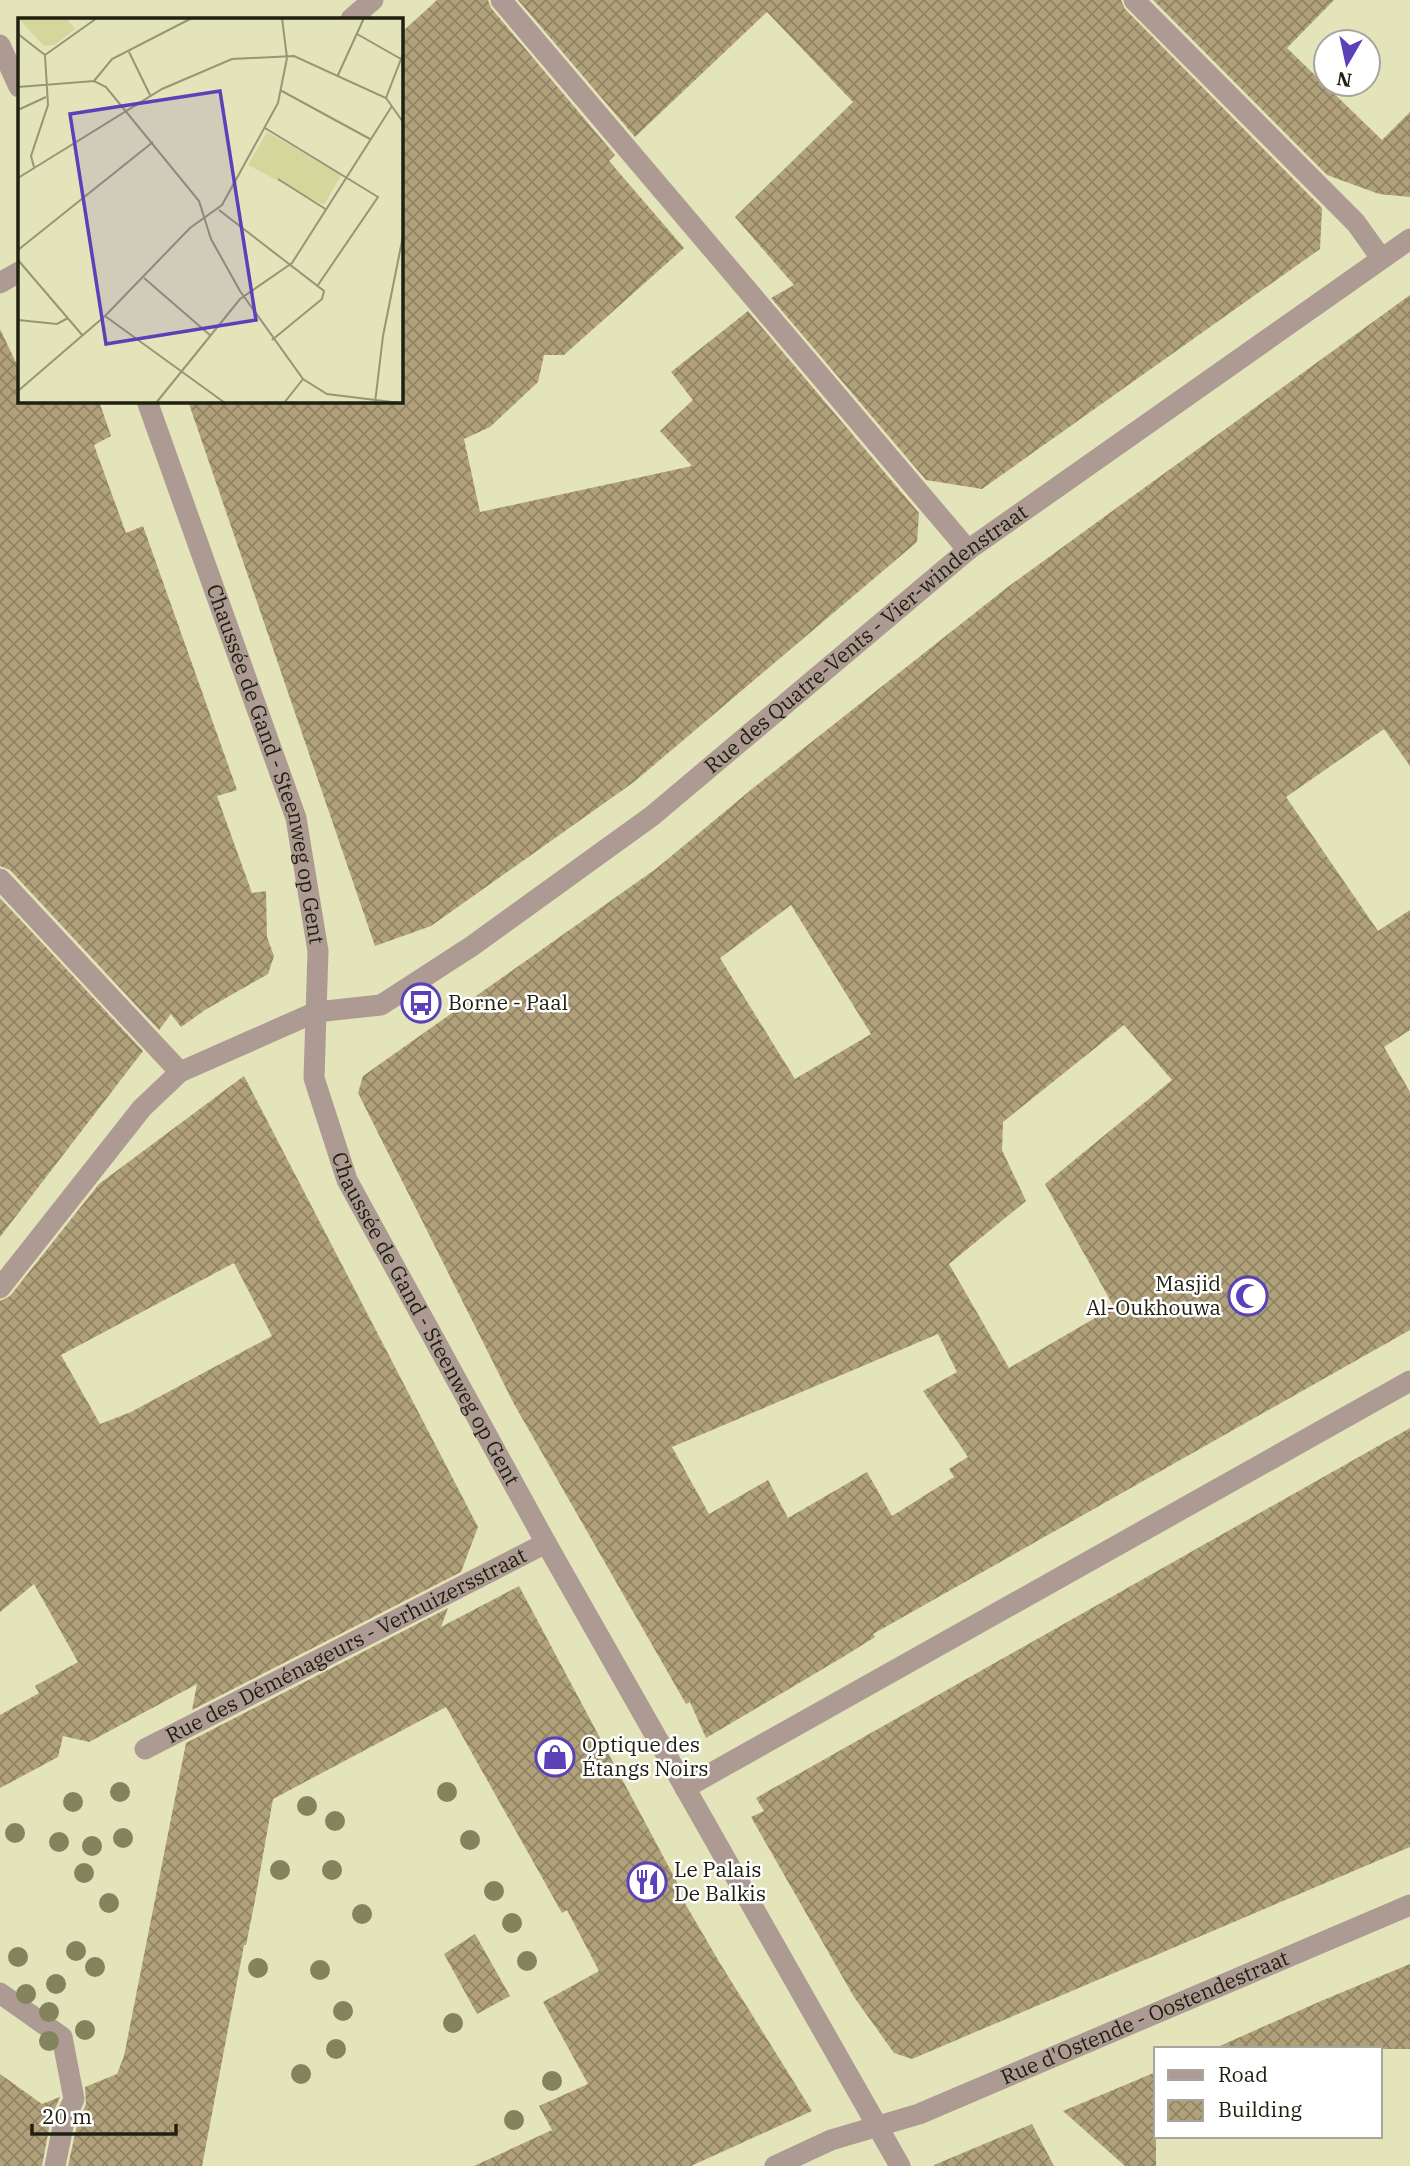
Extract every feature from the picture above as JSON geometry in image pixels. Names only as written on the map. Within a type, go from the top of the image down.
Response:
[{"type":"street","points":[[352,18],[373,0]]},
{"type":"street","points":[[501,0],[968,550]]},
{"type":"street","points":[[1134,0],[1356,223],[1381,258]]},
{"type":"street","points":[[0,45],[18,85]]},
{"type":"street","name":"Rue des Quatre-Vents - Vier-windenstraat","points":[[0,1288],[142,1108],[180,1072],[316,1012],[381,1005],[472,946],[652,816],[968,550],[1410,239]]},
{"type":"street","points":[[0,283],[18,273]]},
{"type":"street","name":"Chaussée de Gand - Steenweg op Gent","points":[[147,402],[296,818],[318,951],[314,1077],[347,1180],[546,1543],[900,2166]]},
{"type":"street","points":[[0,879],[180,1072]]},
{"type":"street","points":[[685,1788],[1410,1381]]},
{"type":"street","name":"Rue des Déménageurs - Verhuizersstraat","points":[[145,1749],[546,1543]]},
{"type":"street","name":"Rue d'Ostende - Oostendestraat","points":[[775,2166],[831,2140],[919,2114],[1410,1905]]},
{"type":"street","points":[[0,1993],[62,2037],[74,2099],[64,2121],[55,2166]]},
{"type":"building","points":[[437,0],[488,0],[491,8],[615,155],[609,161],[684,248],[564,355],[544,355],[538,382],[490,427],[464,439],[480,512],[692,466],[660,431],[693,400],[671,372],[748,311],[919,513],[917,542],[634,782],[431,926],[375,946],[188,402],[402,402],[402,32]]},
{"type":"building","points":[[518,0],[1121,0],[1125,9],[1322,208],[1320,249],[982,489],[926,480],[771,298],[794,285],[735,217],[853,102],[767,12],[635,137]]},
{"type":"building","points":[[1153,0],[1334,0],[1287,48],[1312,72],[1312,98],[1339,98],[1382,140],[1410,112],[1410,197],[1379,194],[1327,175]]},
{"type":"building","points":[[1410,295],[1410,766],[1384,729],[1286,797],[1378,931],[1410,910],[1410,1030],[1384,1047],[1410,1092],[1410,1330],[873,1634],[875,1637],[843,1657],[706,1738],[690,1702],[686,1704],[514,1404],[358,1093],[363,1076],[657,868],[752,789],[1009,586]],"holes":[[[791,905],[871,1034],[795,1079],[720,958]],[[1124,1025],[1172,1080],[1045,1184],[1114,1307],[1009,1368],[949,1264],[1026,1201],[1002,1150],[1003,1122]],[[938,1334],[957,1372],[923,1391],[968,1457],[949,1469],[954,1477],[892,1516],[867,1472],[788,1518],[768,1480],[709,1514],[672,1447]]]},
{"type":"building","points":[[0,329],[18,367],[18,402],[99,402],[111,436],[94,445],[126,533],[143,526],[237,790],[217,796],[252,893],[266,891],[267,937],[274,956],[268,974],[181,1027],[171,1014],[159,1030],[10,870],[0,866]]},
{"type":"building","points":[[0,898],[143,1051],[0,1237]]},
{"type":"building","points":[[244,1076],[478,1527],[461,1572],[192,1710],[197,1684],[89,1742],[63,1736],[58,1757],[0,1788],[0,1715],[39,1693],[35,1686],[78,1662],[34,1584],[0,1612],[0,1301],[10,1296],[99,1184]],"holes":[[[234,1263],[272,1336],[131,1412],[100,1424],[61,1355]]]},
{"type":"building","points":[[1410,1428],[1410,1847],[912,2059],[894,2053],[854,1997],[751,1817],[764,1811],[756,1798]]},
{"type":"building","points":[[519,1586],[679,1886],[676,1888],[812,2111],[691,2166],[474,2166],[552,2130],[539,2106],[588,2084],[543,2002],[599,1971],[567,1910],[562,1913],[446,1707],[273,1799],[202,2166],[68,2166],[77,2125],[86,2104],[85,2087],[117,2074],[124,2056],[186,1743],[448,1608],[441,1627]]},
{"type":"building","points":[[475,1934],[510,1996],[477,2014],[444,1954]]},
{"type":"building","points":[[1410,1964],[1410,2049],[1218,2047]]},
{"type":"building","points":[[1154,2073],[1156,2166],[1125,2166],[1063,2111]]},
{"type":"building","points":[[0,2074],[42,2104],[60,2097],[51,2118],[42,2166],[0,2166]]},
{"type":"building","points":[[1032,2124],[1054,2166],[934,2166],[934,2165]]},
{"type":"place","name":"Borne - Paal","points":[[421,1003]]},
{"type":"place","name":"Masjid Al-Oukhouwa","points":[[1248,1296]]},
{"type":"place","name":"Optique des Étangs Noirs","points":[[555,1757]]},
{"type":"place","name":"Le Palais De Balkis","points":[[647,1882]]}]
